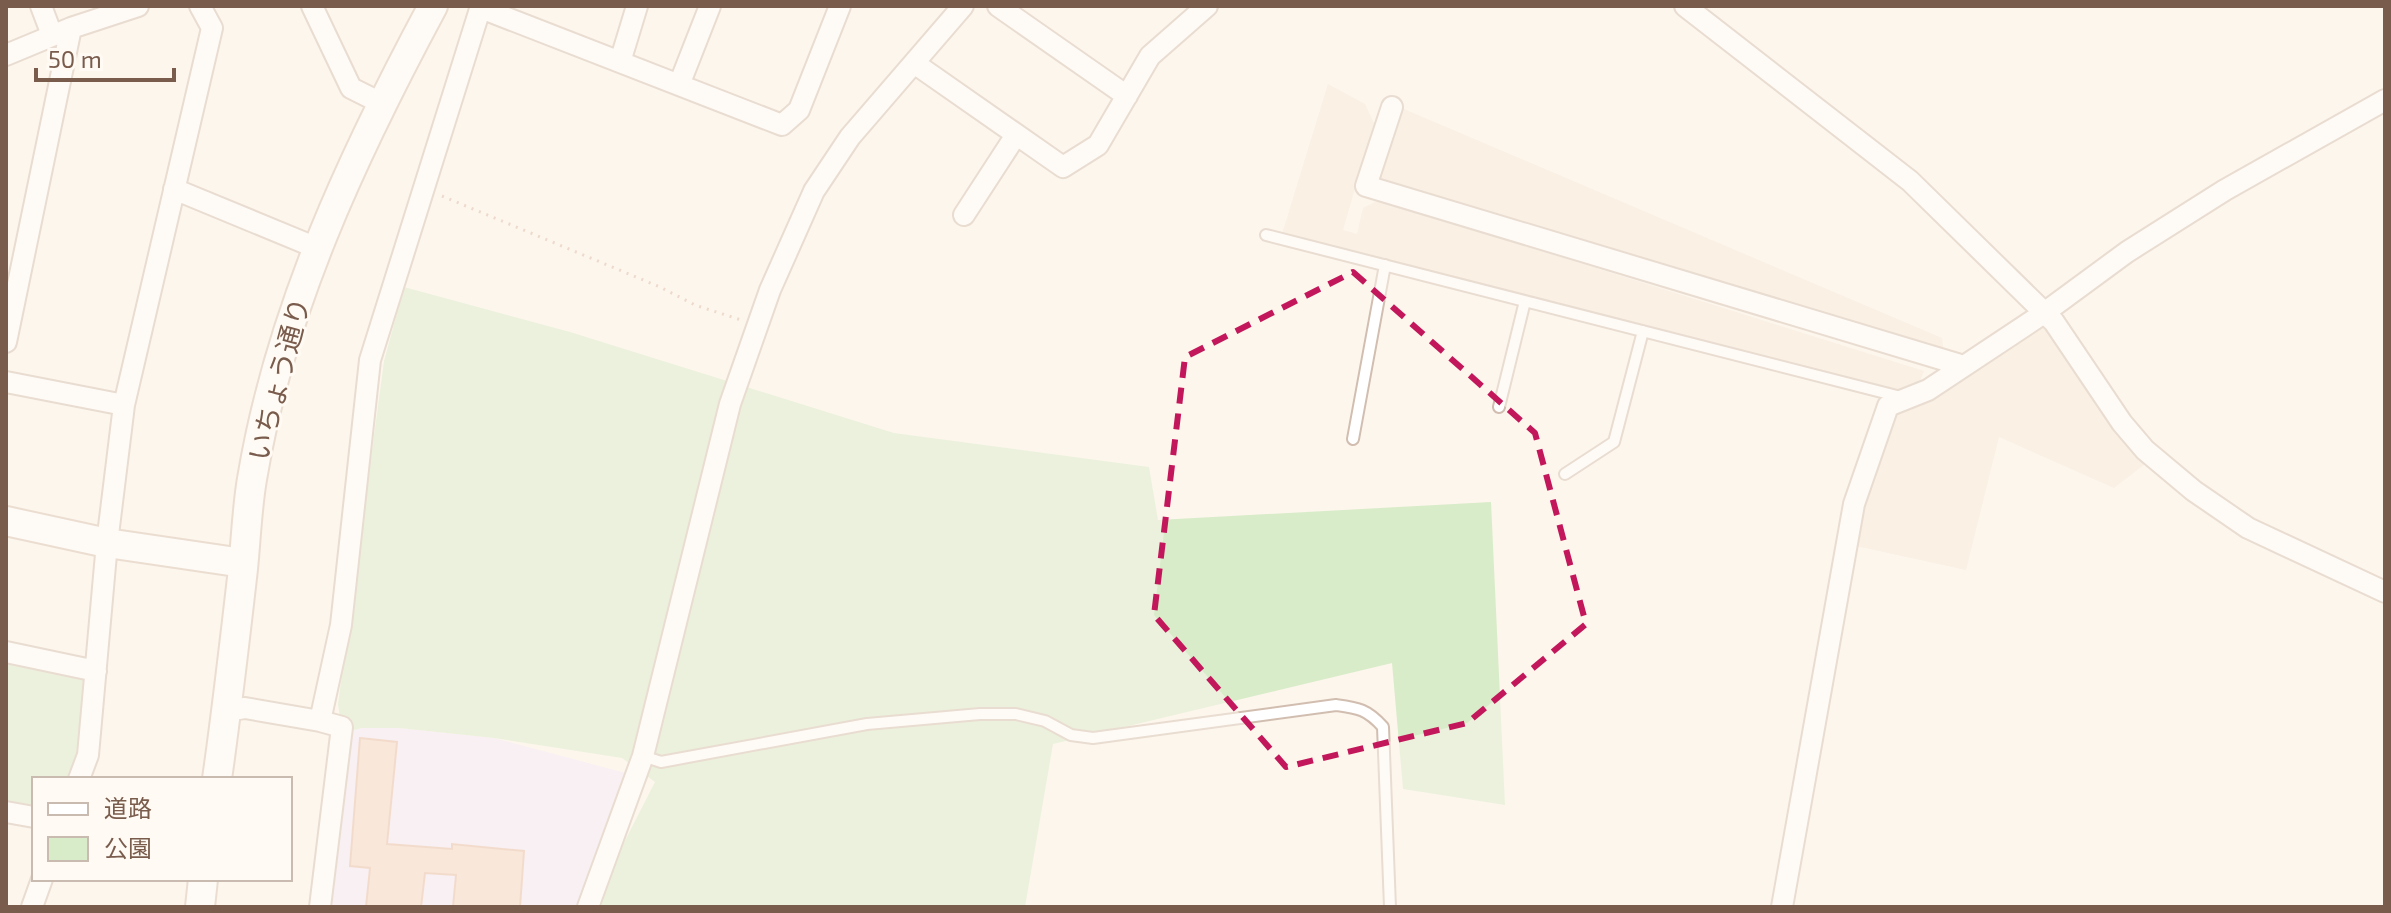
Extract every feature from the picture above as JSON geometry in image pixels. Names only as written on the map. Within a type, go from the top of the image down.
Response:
[{"type":"street","points":[[41,6],[62,31]]},
{"type":"street","points":[[6,55],[62,31],[138,6]]},
{"type":"street","points":[[80,777],[88,755],[107,543],[124,405],[212,28],[200,6]]},
{"type":"street","points":[[312,6],[351,88],[381,103]]},
{"type":"street","name":"いちょう通り","points":[[217,777],[252,479],[290,323],[317,248],[381,103],[433,6]]},
{"type":"street","points":[[620,62],[637,6]]},
{"type":"street","points":[[679,85],[710,6]]},
{"type":"street","points":[[320,721],[341,625],[370,360],[481,7],[782,125],[799,110],[840,6]]},
{"type":"street","points":[[998,6],[1127,96]]},
{"type":"street","points":[[914,63],[1063,167],[1098,145],[1150,56],[1207,6]]},
{"type":"street","points":[[1685,6],[1910,181],[2054,322],[2122,423],[2145,450],[2194,491],[2248,528],[2385,592]]},
{"type":"street","points":[[588,907],[643,756],[730,404],[770,290],[814,191],[850,137],[914,63],[953,10]]},
{"type":"street","points":[[6,342],[62,31]]},
{"type":"street","points":[[1782,907],[1854,504],[1888,406],[1928,390],[2173,222],[2385,100]]},
{"type":"street","points":[[1392,107],[1366,186],[1964,366]]},
{"type":"street","points":[[964,215],[1016,135]]},
{"type":"street","points":[[174,189],[317,248]]},
{"type":"street","points":[[6,382],[124,405]]},
{"type":"street","points":[[6,521],[107,543],[243,563]]},
{"type":"street","points":[[6,652],[96,671]]},
{"type":"street","points":[[226,711],[245,708],[342,727],[320,907]]},
{"type":"street","points":[[6,812],[32,817]]},
{"type":"street","points":[[32,907],[41,881]]},
{"type":"street","points":[[200,907],[203,881]]},
{"type":"lane","points":[[1266,235],[1907,399]]},
{"type":"lane","points":[[1353,439],[1385,265]]},
{"type":"lane","points":[[1499,407],[1525,301]]},
{"type":"lane","points":[[1565,474],[1614,442],[1643,331]]},
{"type":"lane","points":[[643,756],[661,762],[867,724],[980,714],[1016,714],[1045,721],[1071,735],[1093,738],[1336,705],[1359,708],[1373,715],[1383,727],[1390,907]]},
{"type":"path","points":[[424,188],[660,287],[695,305],[758,326]]},
{"type":"highlighted area","points":[[1353,272],[1535,433],[1586,624],[1467,723],[1286,767],[1154,615],[1185,357]]},
{"type":"shaded area","points":[[1328,84],[1365,104],[1374,123],[1343,230],[1357,234],[1363,208],[1379,200],[1924,371],[1917,389],[1891,391],[1282,234]]},
{"type":"shaded area","points":[[1397,106],[1942,338],[1944,355],[1381,183],[1378,171]]},
{"type":"shaded area","points":[[2039,322],[2051,326],[2149,461],[2114,488],[1999,437],[1966,570],[1856,546],[1873,473],[1896,410]]},
{"type":"shaded area","points":[[362,728],[399,728],[494,738],[633,775],[583,907],[331,907],[346,732]]},
{"type":"green space","points":[[404,287],[570,332],[894,433],[1149,467],[1158,520],[1491,502],[1505,805],[1403,789],[1392,663],[1053,744],[1025,907],[591,907],[655,782],[622,758],[494,738],[399,728],[362,728],[346,732],[340,718],[338,704],[384,361]]},
{"type":"green space","points":[[6,652],[96,671],[79,777],[32,777],[32,817],[6,812]]},
{"type":"building","points":[[360,738],[397,742],[387,844],[452,849],[452,844],[524,851],[520,907],[453,907],[456,875],[425,873],[421,907],[366,907],[370,868],[350,866]]}]
